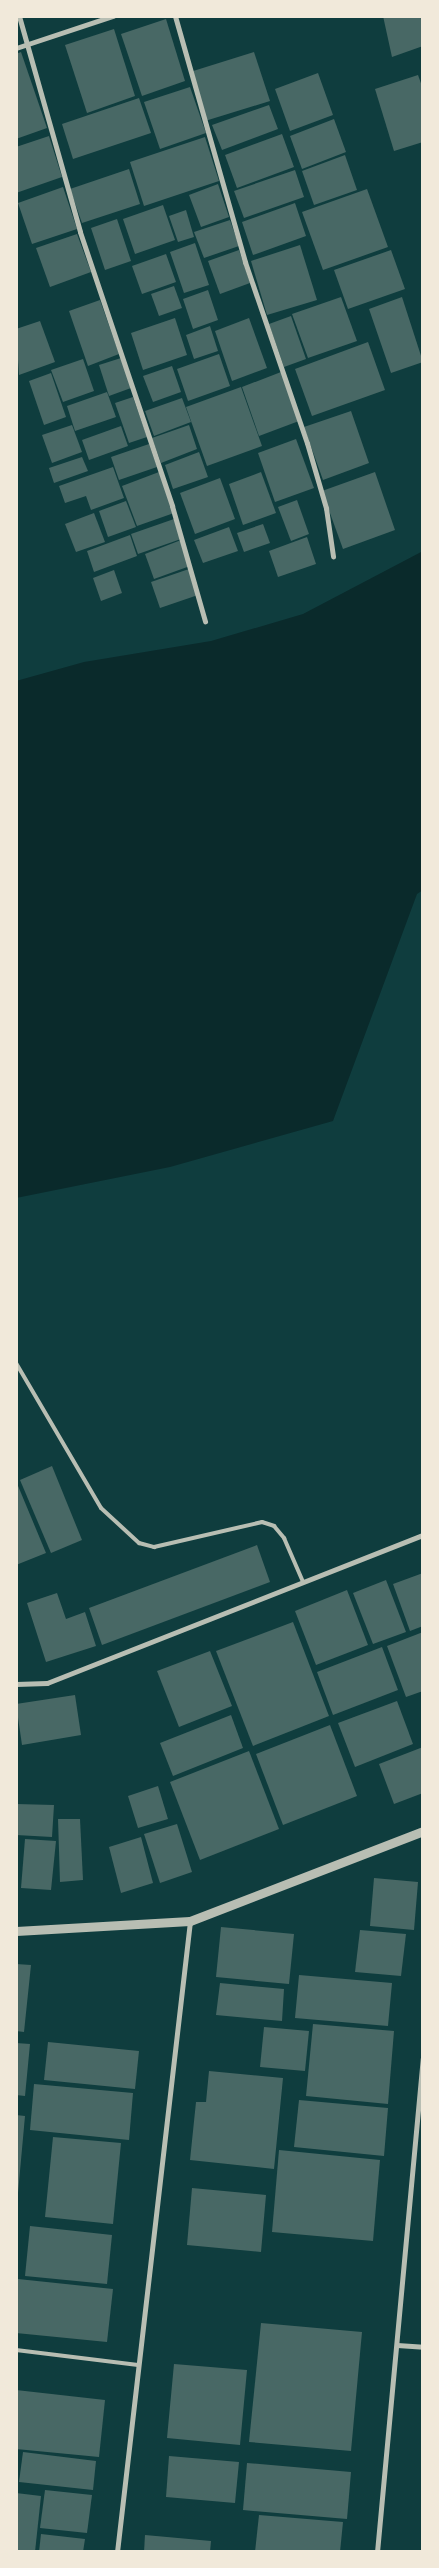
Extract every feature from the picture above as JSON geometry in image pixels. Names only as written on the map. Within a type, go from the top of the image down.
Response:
[{"type":"street","points":[[19,16],[80,232],[172,506],[205,620]]},
{"type":"street","points":[[16,48],[113,16]]},
{"type":"street","points":[[175,16],[245,262],[310,452],[326,508],[334,556]]},
{"type":"street","points":[[16,1684],[47,1683],[423,1535]]},
{"type":"street","points":[[16,1931],[49,1932],[190,1921],[423,1831]]},
{"type":"street","points":[[117,2552],[190,1921]]},
{"type":"street","points":[[377,2552],[423,2058]]},
{"type":"street","points":[[396,2344],[423,2347]]},
{"type":"lane","points":[[16,1363],[101,1508],[139,1543],[154,1547],[262,1522],[274,1526],[284,1538],[303,1582]]},
{"type":"lane","points":[[16,2350],[138,2365]]},
{"type":"water","points":[[423,551],[423,890],[417,894],[333,1121],[170,1167],[16,1198],[16,681],[84,662],[211,641],[303,614]]},
{"type":"building","points":[[383,16],[423,16],[423,46],[392,57]]},
{"type":"building","points":[[166,19],[185,81],[142,96],[121,34]]},
{"type":"building","points":[[114,29],[135,96],[87,113],[65,45]]},
{"type":"building","points":[[21,52],[47,128],[16,139],[16,54]]},
{"type":"building","points":[[254,52],[270,101],[205,121],[190,72]]},
{"type":"building","points":[[318,73],[333,115],[290,131],[275,89]]},
{"type":"building","points":[[418,75],[423,89],[423,142],[394,151],[375,89]]},
{"type":"building","points":[[190,87],[206,133],[160,149],[144,102]]},
{"type":"building","points":[[139,98],[151,133],[73,159],[62,124]]},
{"type":"building","points":[[269,105],[278,129],[222,150],[212,125]]},
{"type":"building","points":[[334,119],[346,152],[302,169],[290,136]]},
{"type":"building","points":[[282,134],[294,167],[237,188],[225,155]]},
{"type":"building","points":[[49,136],[62,177],[16,193],[16,147]]},
{"type":"building","points":[[205,137],[219,181],[144,206],[130,162]]},
{"type":"building","points":[[345,155],[357,190],[314,205],[302,171]]},
{"type":"building","points":[[129,169],[140,204],[82,223],[70,189]]},
{"type":"building","points":[[295,170],[304,197],[244,218],[234,191]]},
{"type":"building","points":[[218,184],[229,217],[201,227],[189,195]]},
{"type":"building","points":[[63,187],[77,229],[32,244],[18,203]]},
{"type":"building","points":[[367,189],[388,247],[323,270],[302,212]]},
{"type":"building","points":[[295,203],[306,236],[253,255],[242,222]]},
{"type":"building","points":[[163,205],[175,240],[135,254],[123,219]]},
{"type":"building","points":[[186,210],[194,237],[178,242],[169,216]]},
{"type":"building","points":[[117,219],[131,261],[105,270],[91,228]]},
{"type":"building","points":[[230,220],[239,246],[204,258],[194,232]]},
{"type":"building","points":[[77,234],[91,272],[50,287],[36,248]]},
{"type":"building","points":[[195,243],[209,285],[184,293],[170,252]]},
{"type":"building","points":[[300,245],[317,300],[267,315],[251,261]]},
{"type":"building","points":[[239,250],[250,283],[220,294],[208,261]]},
{"type":"building","points":[[391,250],[405,289],[348,309],[334,270]]},
{"type":"building","points":[[166,254],[176,282],[142,294],[132,266]]},
{"type":"building","points":[[174,286],[182,308],[159,316],[151,294]]},
{"type":"building","points":[[208,290],[218,320],[193,329],[183,299]]},
{"type":"building","points":[[341,297],[357,341],[308,358],[292,314]]},
{"type":"building","points":[[402,297],[423,362],[391,373],[369,309]]},
{"type":"building","points":[[100,300],[119,354],[88,366],[69,311]]},
{"type":"building","points":[[291,316],[306,359],[284,367],[269,324]]},
{"type":"building","points":[[175,318],[187,355],[143,370],[131,333]]},
{"type":"building","points":[[249,318],[267,368],[232,381],[215,331]]},
{"type":"building","points":[[40,321],[55,362],[19,375],[16,329]]},
{"type":"building","points":[[210,326],[218,351],[194,359],[186,335]]},
{"type":"building","points":[[368,342],[385,390],[312,416],[295,369]]},
{"type":"building","points":[[219,354],[230,386],[188,401],[177,369]]},
{"type":"building","points":[[121,358],[131,388],[109,396],[99,365]]},
{"type":"building","points":[[83,359],[94,391],[63,402],[51,370]]},
{"type":"building","points":[[172,366],[181,392],[153,402],[143,376]]},
{"type":"building","points":[[281,372],[299,421],[259,436],[242,387]]},
{"type":"building","points":[[51,373],[66,417],[44,425],[29,381]]},
{"type":"building","points":[[241,387],[262,446],[207,466],[186,407]]},
{"type":"building","points":[[107,392],[116,417],[75,431],[67,406]]},
{"type":"building","points":[[133,397],[147,437],[129,443],[115,403]]},
{"type":"building","points":[[182,398],[191,422],[154,436],[145,411]]},
{"type":"building","points":[[351,411],[369,463],[323,480],[304,427]]},
{"type":"building","points":[[72,425],[82,452],[52,463],[42,435]]},
{"type":"building","points":[[189,425],[197,449],[161,463],[152,438]]},
{"type":"building","points":[[121,426],[128,446],[89,460],[82,440]]},
{"type":"building","points":[[296,439],[314,488],[275,502],[258,453]]},
{"type":"building","points":[[149,444],[157,467],[119,480],[111,457]]},
{"type":"building","points":[[199,452],[208,477],[173,489],[165,465]]},
{"type":"building","points":[[82,457],[88,471],[54,483],[49,468]]},
{"type":"building","points":[[113,467],[124,498],[91,510],[86,496],[65,503],[59,486]]},
{"type":"building","points":[[159,472],[174,513],[137,526],[122,486]]},
{"type":"building","points":[[261,472],[276,513],[243,525],[229,484]]},
{"type":"building","points":[[375,472],[395,530],[343,549],[322,491]]},
{"type":"building","points":[[220,478],[235,519],[195,534],[180,493]]},
{"type":"building","points":[[297,500],[309,534],[291,541],[278,507]]},
{"type":"building","points":[[126,501],[136,527],[108,537],[99,511]]},
{"type":"building","points":[[94,513],[105,542],[76,552],[65,524]]},
{"type":"building","points":[[174,519],[181,539],[138,554],[131,534]]},
{"type":"building","points":[[263,524],[270,543],[244,552],[237,533]]},
{"type":"building","points":[[229,527],[238,551],[203,563],[194,540]]},
{"type":"building","points":[[130,535],[137,556],[94,572],[87,551]]},
{"type":"building","points":[[307,537],[316,564],[278,577],[269,551]]},
{"type":"building","points":[[181,540],[190,566],[154,579],[145,554]]},
{"type":"building","points":[[189,569],[198,595],[160,608],[151,582]]},
{"type":"building","points":[[114,570],[122,593],[101,601],[93,578]]},
{"type":"building","points":[[52,1466],[82,1540],[51,1553],[20,1480]]},
{"type":"building","points":[[16,1481],[46,1553],[16,1565]]},
{"type":"building","points":[[257,1545],[270,1582],[102,1645],[89,1608]]},
{"type":"building","points":[[423,1573],[423,1626],[410,1631],[393,1584]]},
{"type":"building","points":[[386,1580],[406,1632],[373,1644],[353,1593]]},
{"type":"building","points":[[347,1590],[368,1645],[316,1665],[295,1611]]},
{"type":"building","points":[[57,1593],[66,1619],[85,1612],[96,1646],[46,1662],[27,1603]]},
{"type":"building","points":[[293,1622],[329,1716],[253,1746],[216,1651]]},
{"type":"building","points":[[423,1632],[423,1691],[406,1697],[387,1646]]},
{"type":"building","points":[[382,1647],[398,1690],[333,1715],[317,1672]]},
{"type":"building","points":[[210,1651],[232,1706],[179,1727],[157,1671]]},
{"type":"building","points":[[75,1695],[81,1735],[22,1745],[16,1704]]},
{"type":"building","points":[[397,1701],[413,1744],[355,1767],[338,1723]]},
{"type":"building","points":[[231,1715],[243,1748],[173,1776],[160,1743]]},
{"type":"building","points":[[330,1725],[357,1796],[283,1825],[256,1754]]},
{"type":"building","points":[[423,1747],[423,1793],[394,1804],[379,1764]]},
{"type":"building","points":[[249,1751],[279,1829],[200,1860],[170,1782]]},
{"type":"building","points":[[158,1786],[168,1819],[138,1828],[128,1796]]},
{"type":"building","points":[[16,1804],[54,1805],[52,1837],[16,1835]]},
{"type":"building","points":[[58,1819],[80,1819],[83,1880],[60,1882]]},
{"type":"building","points":[[177,1824],[192,1872],[160,1883],[144,1834]]},
{"type":"building","points":[[141,1837],[153,1883],[121,1893],[109,1847]]},
{"type":"building","points":[[25,1839],[56,1841],[51,1890],[21,1888]]},
{"type":"building","points":[[374,1878],[418,1882],[414,1930],[370,1926]]},
{"type":"building","points":[[221,1927],[294,1934],[289,1984],[216,1977]]},
{"type":"building","points":[[360,1930],[406,1934],[401,1976],[355,1972]]},
{"type":"building","points":[[16,1964],[31,1965],[24,2032],[16,2031]]},
{"type":"building","points":[[299,1975],[392,1983],[388,2026],[295,2018]]},
{"type":"building","points":[[220,1983],[284,1989],[282,2021],[216,2015]]},
{"type":"building","points":[[313,2024],[394,2031],[388,2104],[306,2096]]},
{"type":"building","points":[[264,2027],[309,2031],[305,2071],[260,2067]]},
{"type":"building","points":[[48,2042],[139,2051],[135,2089],[44,2080]]},
{"type":"building","points":[[16,2043],[30,2044],[25,2096],[16,2095]]},
{"type":"building","points":[[209,2071],[283,2078],[274,2169],[190,2160],[196,2102],[206,2102]]},
{"type":"building","points":[[34,2084],[133,2093],[129,2140],[30,2130]]},
{"type":"building","points":[[299,2100],[388,2108],[384,2156],[294,2147]]},
{"type":"building","points":[[16,2115],[25,2116],[18,2193],[16,2193]]},
{"type":"building","points":[[53,2137],[121,2143],[113,2224],[45,2217]]},
{"type":"building","points":[[279,2150],[380,2160],[373,2241],[272,2232]]},
{"type":"building","points":[[192,2188],[266,2195],[261,2252],[187,2245]]},
{"type":"building","points":[[30,2226],[112,2235],[107,2284],[25,2276]]},
{"type":"building","points":[[18,2279],[113,2289],[107,2342],[16,2333]]},
{"type":"building","points":[[261,2323],[362,2332],[351,2451],[249,2442]]},
{"type":"building","points":[[174,2364],[247,2370],[240,2445],[167,2438]]},
{"type":"building","points":[[16,2390],[105,2400],[99,2457],[16,2449]]},
{"type":"building","points":[[23,2452],[96,2461],[93,2490],[19,2482]]},
{"type":"building","points":[[169,2456],[239,2462],[235,2503],[166,2497]]},
{"type":"building","points":[[247,2463],[351,2472],[347,2519],[243,2510]]},
{"type":"building","points":[[45,2490],[92,2495],[87,2533],[40,2528]]},
{"type":"building","points":[[16,2493],[41,2496],[35,2552],[16,2552]]},
{"type":"building","points":[[259,2515],[343,2522],[340,2552],[255,2552]]},
{"type":"building","points":[[41,2534],[85,2539],[83,2552],[39,2552]]},
{"type":"building","points":[[145,2535],[211,2541],[210,2552],[144,2552]]}]
